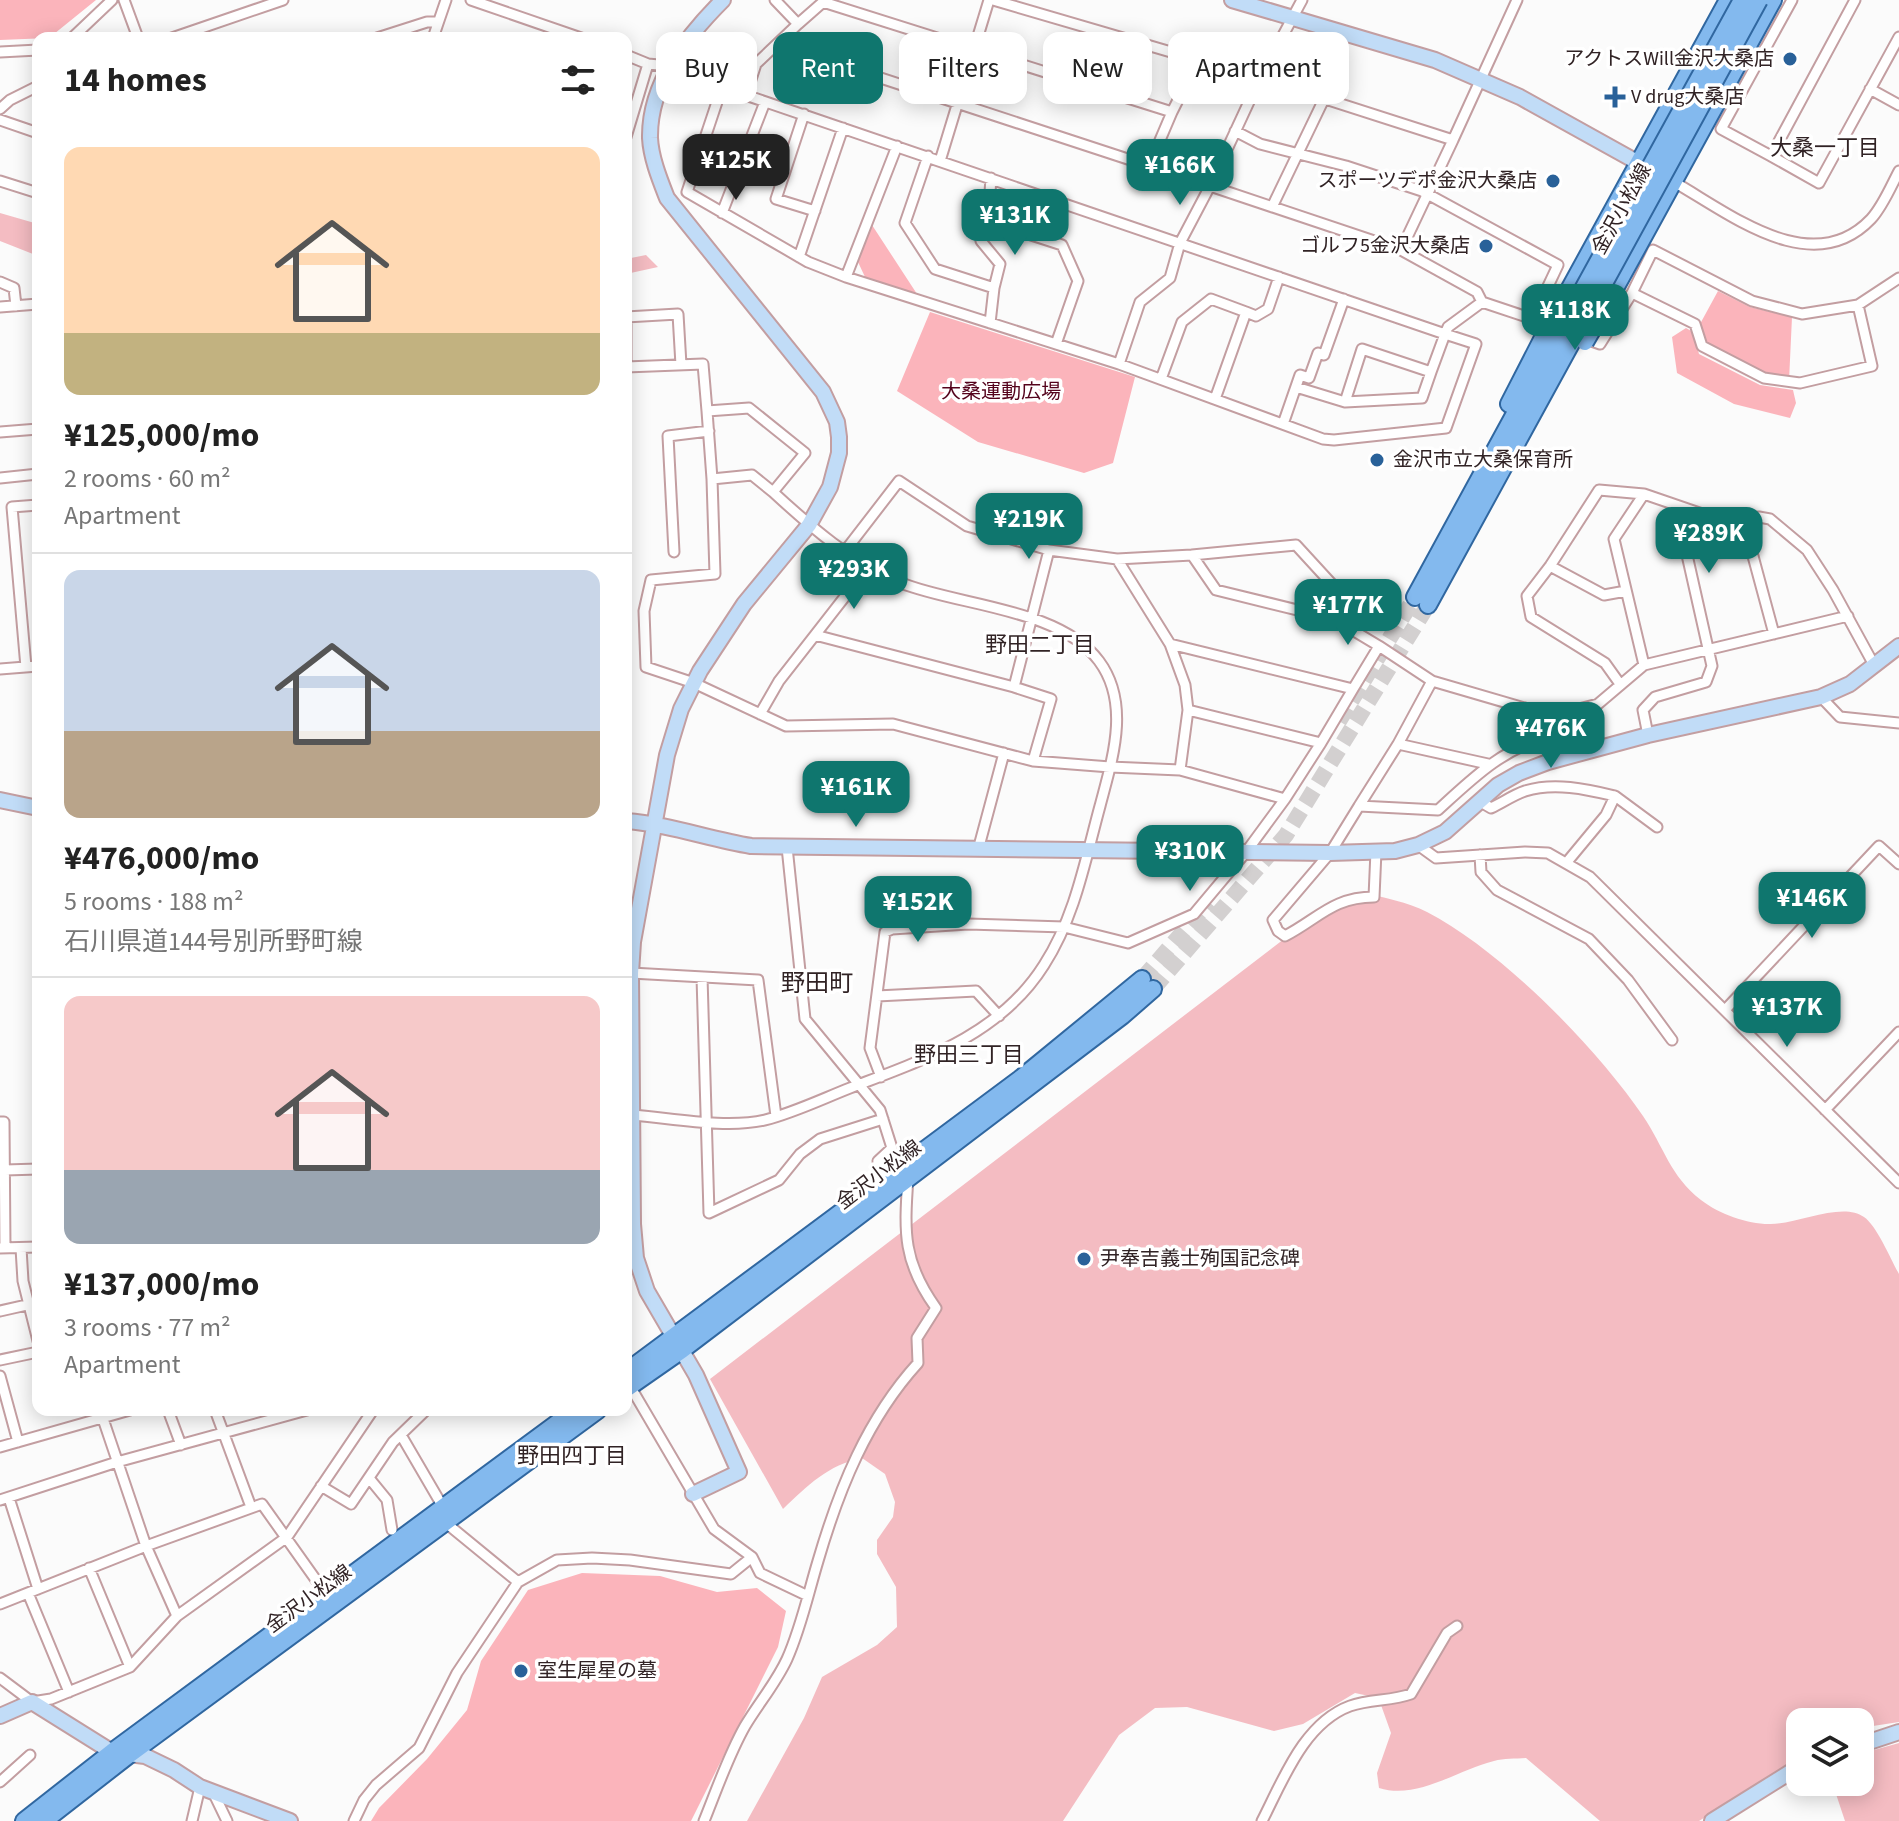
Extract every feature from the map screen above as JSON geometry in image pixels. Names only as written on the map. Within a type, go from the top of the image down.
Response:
[{"type":"main road","points":[[1728,0],[1558,310],[1566,336],[1596,323],[1754,35],[1768,1]]},
{"type":"main road","name":"金沢小松線","points":[[1742,0],[1566,336],[1450,565],[1421,601],[1445,544],[1566,336],[1768,1]]},
{"type":"main road","name":"金沢小松線","points":[[632,1379],[905,1173],[1122,1016],[1148,984]]},
{"type":"main road","name":"金沢小松線","points":[[44,1821],[444,1515],[568,1416]]},
{"type":"main road","name":"金沢小松線","points":[[24,1821],[326,1594],[589,1416]]},
{"type":"street","points":[[78,32],[112,0]]},
{"type":"street","points":[[124,0],[136,32]]},
{"type":"street","points":[[190,32],[283,0]]},
{"type":"street","points":[[435,32],[446,0]]},
{"type":"street","points":[[471,0],[564,32]]},
{"type":"street","points":[[693,32],[723,0]]},
{"type":"street","points":[[775,0],[798,24]]},
{"type":"street","points":[[980,32],[991,0],[1168,51]]},
{"type":"street","points":[[1232,0],[1435,60],[1480,78],[1760,232],[1795,244],[1820,244],[1842,238],[1872,218],[1899,171]]},
{"type":"street","points":[[1285,32],[1302,0]]},
{"type":"street","points":[[1401,250],[1517,0]]},
{"type":"street","points":[[1792,0],[1721,129],[1819,183],[1899,37]]},
{"type":"street","points":[[1771,156],[1855,0]]},
{"type":"street","points":[[790,32],[824,1],[919,32]]},
{"type":"street","points":[[396,32],[427,22],[438,22]]},
{"type":"street","points":[[757,63],[773,48]]},
{"type":"street","points":[[0,52],[32,50]]},
{"type":"street","points":[[632,57],[656,65]]},
{"type":"street","points":[[632,117],[648,64]]},
{"type":"street","points":[[1027,67],[1172,112]]},
{"type":"street","points":[[0,109],[32,89]]},
{"type":"street","points":[[1870,89],[1899,105]]},
{"type":"street","points":[[716,104],[687,192],[799,257],[846,277],[1119,364],[1323,439],[1446,428],[1476,344],[757,99]]},
{"type":"street","points":[[722,213],[765,102]]},
{"type":"street","points":[[632,912],[667,755],[681,709],[744,604],[809,525],[830,487],[839,453],[837,422],[823,392],[667,198],[650,140],[656,104]]},
{"type":"street","points":[[940,161],[958,104]]},
{"type":"street","points":[[961,104],[1401,250],[1477,292],[1482,302],[1600,344],[1632,293],[1653,250],[1752,301],[1802,314],[1858,305],[1899,278]]},
{"type":"street","points":[[1149,166],[1176,104]]},
{"type":"street","points":[[1119,364],[1140,302],[1170,278],[1180,243],[1248,104]]},
{"type":"street","points":[[1272,207],[1321,104]]},
{"type":"street","points":[[1340,104],[1453,140]]},
{"type":"street","points":[[804,114],[776,199],[815,211]]},
{"type":"street","points":[[0,120],[32,131]]},
{"type":"street","points":[[799,257],[843,128]]},
{"type":"street","points":[[1235,131],[1260,144],[1346,166],[1427,194],[1558,265],[1533,318]]},
{"type":"street","points":[[846,277],[897,146]]},
{"type":"street","points":[[928,156],[905,223],[935,269],[994,288]]},
{"type":"street","points":[[990,323],[1000,264],[981,241],[988,221],[991,178]]},
{"type":"street","points":[[0,181],[32,191]]},
{"type":"street","points":[[988,221],[1062,245],[1078,281],[1056,344]]},
{"type":"street","points":[[1161,379],[1182,322],[1211,299],[1256,316],[1268,309],[1279,277]]},
{"type":"street","points":[[0,282],[14,288],[16,306]]},
{"type":"street","points":[[1632,293],[1695,324],[1702,346],[1764,378],[1800,383],[1872,366],[1858,305]]},
{"type":"street","points":[[1283,424],[1300,375],[1309,378],[1318,353],[1324,355],[1344,299]]},
{"type":"street","points":[[1296,387],[1345,402],[1422,398],[1448,327],[1482,302]]},
{"type":"street","points":[[0,307],[32,305]]},
{"type":"street","points":[[1215,399],[1246,312]]},
{"type":"street","points":[[632,316],[678,314],[681,365]]},
{"type":"street","points":[[1345,402],[1362,349],[1431,372]]},
{"type":"street","points":[[632,365],[703,364],[712,479],[715,574],[651,580],[644,611],[646,667],[694,683],[786,726],[893,724],[1033,761],[1180,770],[1285,799]]},
{"type":"street","points":[[707,411],[749,408],[805,453],[773,492]]},
{"type":"street","points":[[0,432],[32,429]]},
{"type":"street","points":[[674,552],[668,436],[709,431]]},
{"type":"street","points":[[0,478],[32,475]]},
{"type":"street","points":[[693,1494],[739,1472],[678,1344],[647,1291],[636,1258],[632,1115],[736,1123],[764,1120],[881,1077],[951,1047],[999,1016],[1031,984],[1064,927],[1115,750],[1116,714],[1113,688],[1101,662],[1085,645],[1060,629],[902,583],[868,567],[845,551],[809,525],[752,475],[712,479]]},
{"type":"street","points":[[845,551],[899,481],[967,526],[1049,550],[1117,559],[1296,545],[1340,593],[1334,619]]},
{"type":"street","points":[[1620,684],[1605,663],[1531,617],[1527,596],[1599,490],[1644,494],[1717,519],[1770,519],[1807,550],[1874,665]]},
{"type":"street","points":[[1644,494],[1614,539],[1644,665]]},
{"type":"street","points":[[26,667],[12,507],[32,505]]},
{"type":"street","points":[[1648,735],[1643,710],[1655,697],[1706,682],[1712,666],[1676,506]]},
{"type":"street","points":[[1743,519],[1774,634]]},
{"type":"street","points":[[1014,687],[1049,550]]},
{"type":"street","points":[[1192,555],[1216,590],[1334,619],[1432,681],[1552,716],[1598,704],[1644,665],[1848,616]]},
{"type":"street","points":[[1117,559],[1170,644],[1185,685],[1188,710],[1180,770]]},
{"type":"street","points":[[1550,566],[1604,595],[1626,591]]},
{"type":"street","points":[[760,714],[779,681],[868,567]]},
{"type":"street","points":[[815,635],[1051,699],[1033,761]]},
{"type":"street","points":[[1170,644],[1353,689]]},
{"type":"street","points":[[881,1077],[870,1048],[885,932],[968,924],[1064,927],[1128,943],[1194,914],[1285,799],[1379,646]]},
{"type":"street","points":[[632,821],[654,823],[713,840],[751,846],[1330,853],[1395,851],[1418,845],[1445,832],[1498,785],[1519,773],[1648,735],[1821,697],[1850,684],[1899,646]]},
{"type":"street","points":[[0,669],[32,666]]},
{"type":"street","points":[[1376,851],[1374,897],[1337,902],[1285,936],[1278,931],[1273,920],[1330,853],[1398,744],[1432,681]]},
{"type":"street","points":[[1821,697],[1840,717],[1899,723]]},
{"type":"street","points":[[1188,710],[1321,743]]},
{"type":"street","points":[[1359,806],[1438,810],[1488,764],[1524,743],[1550,736],[1552,716]]},
{"type":"street","points":[[1398,744],[1488,764]]},
{"type":"street","points":[[978,850],[1004,753]]},
{"type":"street","points":[[1479,801],[1491,808],[1524,791],[1549,786],[1590,790],[1615,796],[1657,827]]},
{"type":"street","points":[[1567,862],[1606,815],[1615,796]]},
{"type":"street","points":[[0,800],[32,807]]},
{"type":"street","points":[[1418,845],[1436,858],[1548,853],[1590,877],[1899,1183]]},
{"type":"street","points":[[1725,1010],[1879,846],[1899,864]]},
{"type":"street","points":[[704,1821],[732,1751],[785,1664],[846,1477],[866,1433],[894,1390],[918,1363],[917,1338],[936,1308],[907,1253],[905,1173],[885,1170],[878,1161],[892,1148],[880,1110],[805,1019],[787,847]]},
{"type":"street","points":[[1480,855],[1481,872],[1497,890],[1589,939],[1628,980],[1672,1040]]},
{"type":"street","points":[[632,973],[758,980],[776,1116]]},
{"type":"street","points":[[702,977],[709,1213],[779,1180],[800,1154],[820,1139],[883,1119]]},
{"type":"street","points":[[877,996],[976,991],[999,1016]]},
{"type":"street","points":[[1825,1110],[1899,1032]]},
{"type":"street","points":[[0,1122],[4,1122],[3,1248],[32,1247]]},
{"type":"street","points":[[5,1170],[32,1169]]},
{"type":"street","points":[[21,1248],[23,1281],[32,1309]]},
{"type":"street","points":[[0,1311],[31,1304]]},
{"type":"street","points":[[0,1360],[32,1353]]},
{"type":"street","points":[[0,1376],[18,1442]]},
{"type":"street","points":[[632,1391],[714,1529],[752,1557],[760,1573],[808,1596]]},
{"type":"street","points":[[0,1447],[95,1416]]},
{"type":"street","points":[[102,1416],[146,1546],[177,1616]]},
{"type":"street","points":[[170,1416],[181,1445]]},
{"type":"street","points":[[217,1416],[251,1507]]},
{"type":"street","points":[[38,1589],[4,1499],[117,1462],[286,1416]]},
{"type":"street","points":[[0,1716],[130,1667],[177,1616],[287,1537],[368,1416]]},
{"type":"street","points":[[321,1486],[351,1504],[401,1435],[420,1416]]},
{"type":"street","points":[[401,1435],[444,1515],[518,1582]]},
{"type":"street","points":[[369,1478],[387,1500],[392,1530]]},
{"type":"street","points":[[0,1604],[262,1504],[326,1594]]},
{"type":"street","points":[[354,1821],[364,1800],[376,1785],[419,1748],[457,1673],[518,1582],[557,1560],[630,1560],[731,1574],[752,1557]]},
{"type":"street","points":[[89,1568],[130,1667]]},
{"type":"street","points":[[28,1593],[69,1692]]},
{"type":"street","points":[[1262,1821],[1289,1768],[1317,1727],[1328,1717],[1351,1706],[1411,1694],[1447,1633],[1457,1626]]},
{"type":"street","points":[[0,1678],[112,1752],[149,1758],[206,1790],[290,1821]]},
{"type":"street","points":[[1874,1740],[1899,1732]]},
{"type":"street","points":[[0,1782],[30,1755]]},
{"type":"street","points":[[1712,1821],[1786,1775]]},
{"type":"street","points":[[192,1821],[206,1790]]},
{"type":"street","points":[[206,1790],[227,1821]]},
{"type":"green space","points":[[0,0],[96,0],[56,32],[32,32],[32,39],[0,40]]},
{"type":"green space","points":[[872,225],[917,294],[865,277],[858,262]]},
{"type":"green space","points":[[1718,291],[1750,307],[1792,317],[1789,381],[1764,378],[1709,349],[1700,324]]},
{"type":"green space","name":"大桑運動広場","points":[[930,312],[1135,377],[1113,463],[1084,473],[978,442],[897,391]]},
{"type":"green space","points":[[1686,328],[1693,332],[1699,354],[1760,385],[1793,390],[1796,403],[1790,418],[1734,404],[1677,373],[1672,337]]},
{"type":"green space","points":[[582,1573],[660,1576],[717,1592],[757,1588],[786,1611],[778,1647],[691,1821],[371,1821],[379,1808],[427,1759],[467,1710],[481,1661],[528,1590]]},
{"type":"shaded area","points":[[0,213],[32,222],[32,254],[0,241]]},
{"type":"shaded area","points":[[646,255],[658,267],[632,273],[632,258]]},
{"type":"shaded area","points":[[1363,892],[1427,912],[1486,950],[1545,1002],[1600,1060],[1643,1116],[1682,1181],[1708,1205],[1725,1214],[1760,1224],[1844,1211],[1869,1221],[1899,1274],[1899,1722],[1874,1726],[1874,1708],[1786,1708],[1786,1766],[1699,1821],[1600,1821],[1526,1758],[1494,1761],[1423,1787],[1394,1791],[1379,1788],[1377,1773],[1391,1733],[1381,1705],[1369,1696],[1355,1693],[1303,1724],[1274,1731],[1187,1707],[1155,1708],[1119,1735],[1063,1821],[747,1821],[804,1718],[822,1677],[877,1645],[897,1627],[896,1587],[877,1554],[877,1540],[893,1517],[895,1502],[885,1474],[862,1458],[829,1471],[783,1509],[710,1379],[1297,929],[1317,922]]},
{"type":"shaded area","points":[[1899,1743],[1899,1821],[1845,1821],[1837,1796],[1874,1796],[1874,1750]]},
{"type":"tunnel","points":[[1339,721],[1415,597]]},
{"type":"tunnel","points":[[1153,989],[1286,835],[1428,605]]},
{"type":"tunnel","points":[[1142,979],[1209,902]]},
{"type":"place","name":"アクトスWill金沢大桑店","points":[[1790,59]]},
{"type":"place","name":"V drug大桑店","points":[[1615,97]]},
{"type":"place","name":"スポーツデポ金沢大桑店","points":[[1553,181]]},
{"type":"place","name":"ゴルフ5金沢大桑店","points":[[1486,246]]},
{"type":"place","name":"金沢市立大桑保育所","points":[[1377,460]]},
{"type":"place","name":"尹奉吉義士殉国記念碑","points":[[1084,1259]]},
{"type":"place","name":"室生犀星の墓","points":[[521,1671]]},
{"type":"district","name":"大桑一丁目","points":[[1825,148]]},
{"type":"district","name":"野田二丁目","points":[[1040,645]]},
{"type":"district","name":"野田町","points":[[817,983]]},
{"type":"district","name":"野田三丁目","points":[[969,1055]]},
{"type":"district","name":"野田四丁目","points":[[572,1456]]}]
